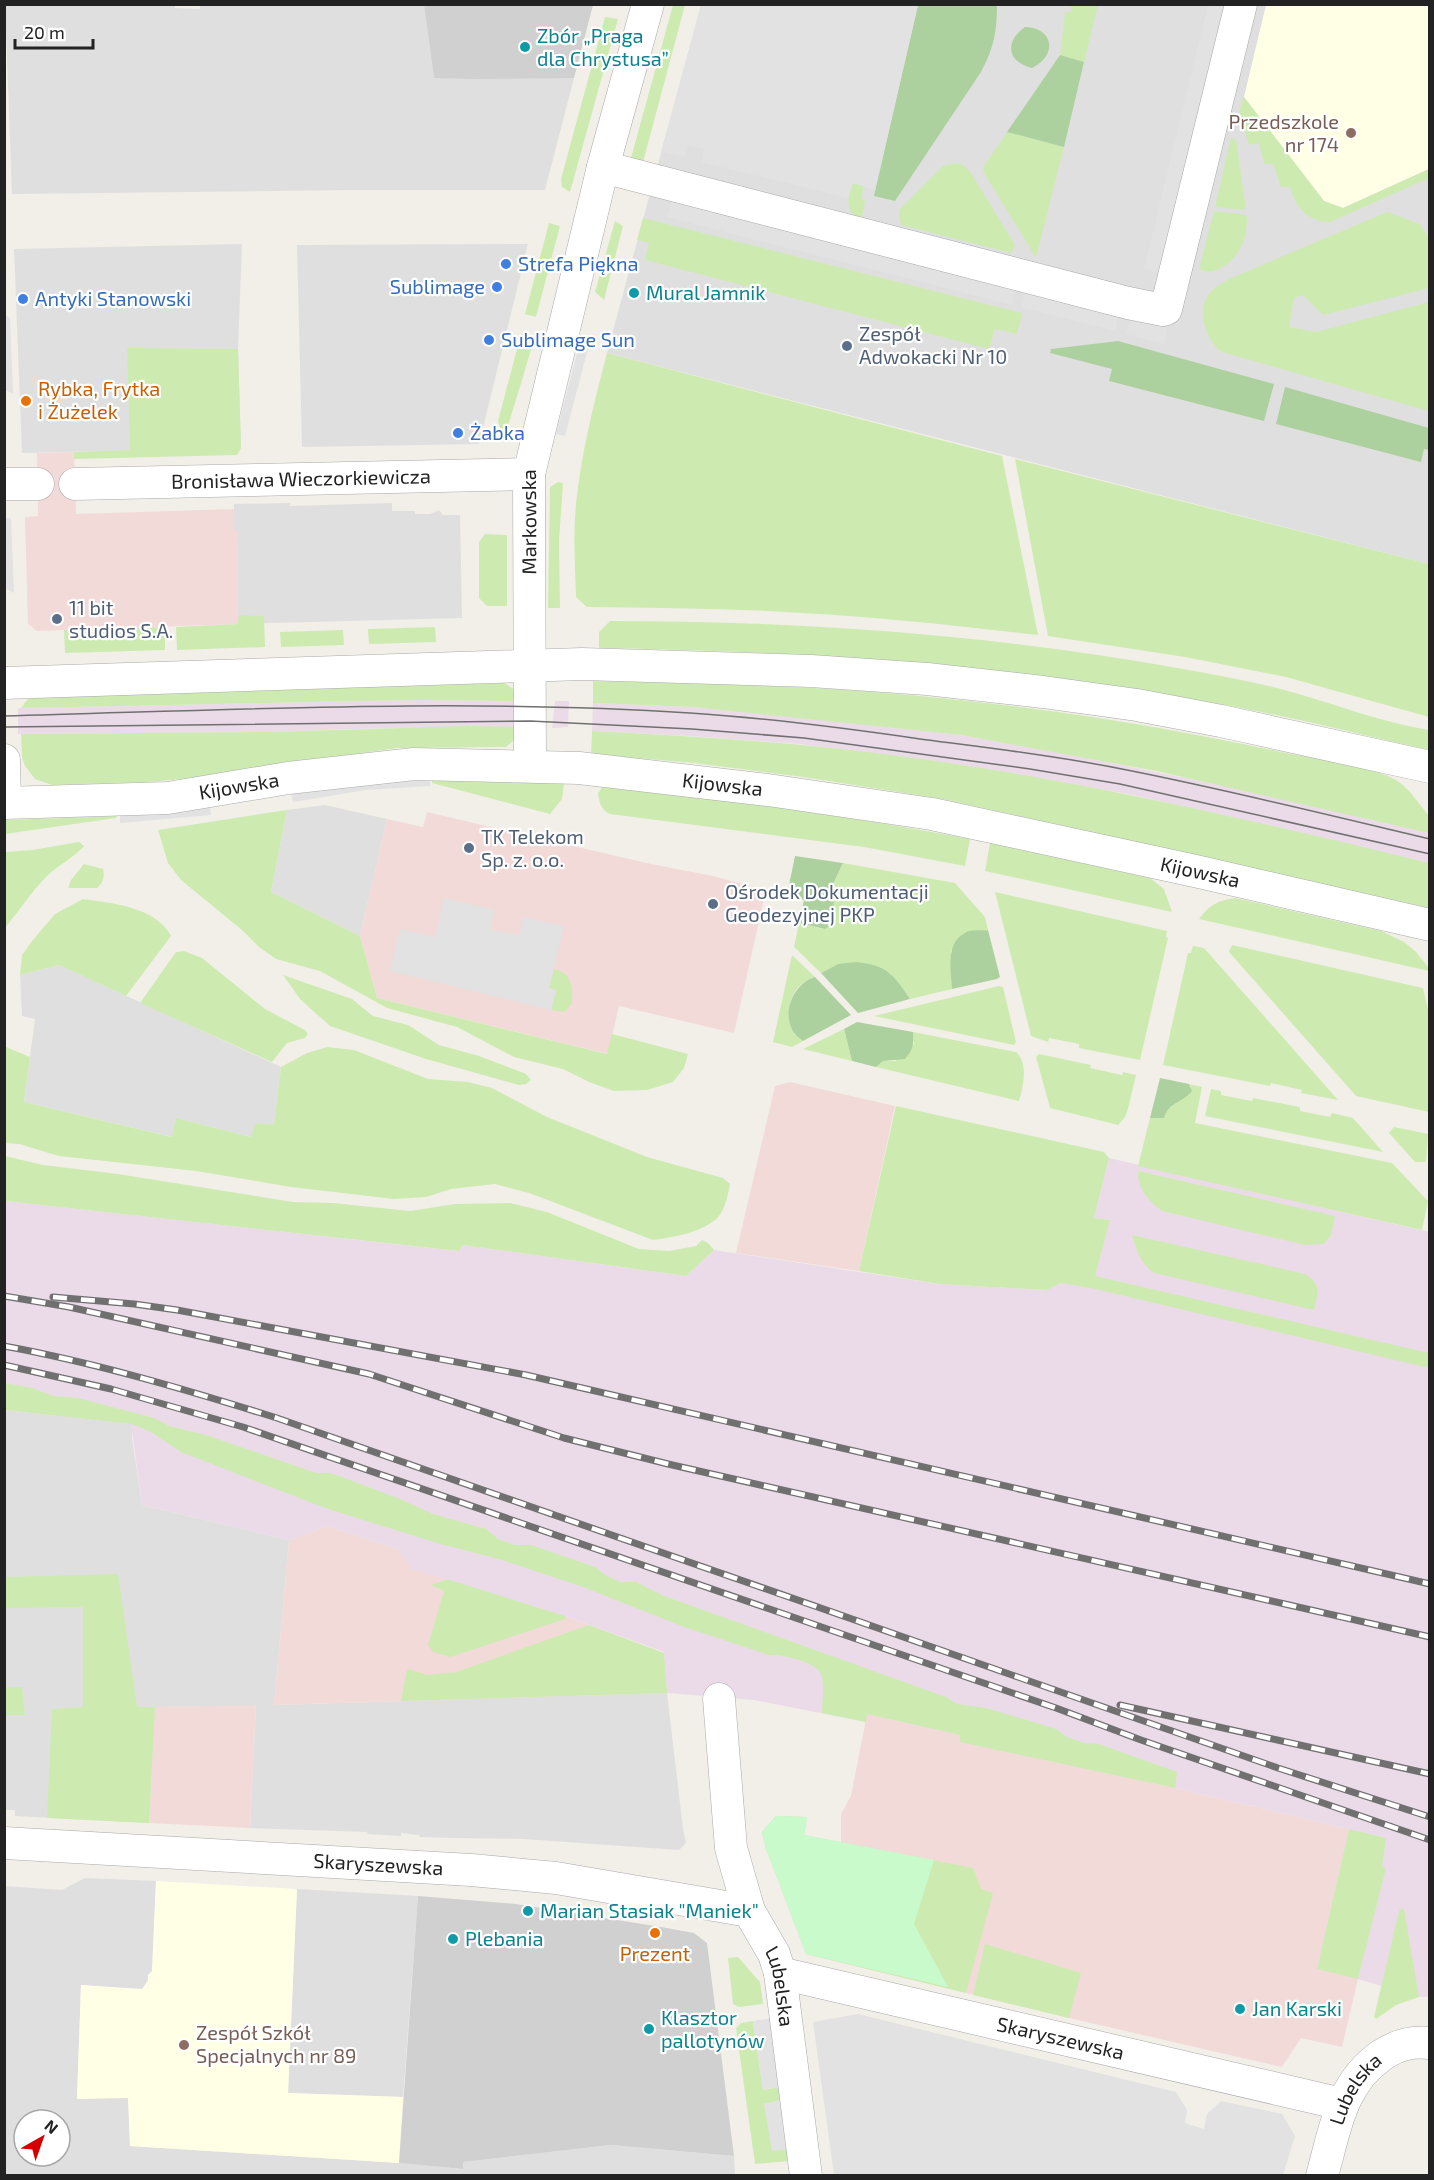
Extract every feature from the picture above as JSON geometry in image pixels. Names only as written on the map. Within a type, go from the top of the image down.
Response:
[{"type":"street","name":"Markowska","points":[[530,766],[529,474],[603,167],[648,4]]},
{"type":"street","points":[[603,167],[1128,303],[1163,310],[1166,309],[1241,4]]},
{"type":"street","name":"Bronisława Wieczorkiewicza","points":[[75,484],[529,474]]},
{"type":"street","points":[[4,484],[38,484]]},
{"type":"street","points":[[4,683],[529,665],[694,666],[799,671],[927,679],[1137,705],[1430,767]]},
{"type":"street","points":[[4,760],[5,803]]},
{"type":"street","name":"Kijowska","points":[[5,803],[168,798],[288,778],[414,764],[579,768],[677,778],[932,814],[1430,925]]},
{"type":"street","name":"Lubelska","points":[[719,1699],[731,1848],[749,1911],[774,1954],[780,1972],[806,2175]]},
{"type":"street","name":"Skaryszewska","points":[[4,1843],[471,1870],[556,1878],[749,1911]]},
{"type":"street","name":"Skaryszewska","points":[[780,1972],[1342,2104]]},
{"type":"street","name":"Lubelska","points":[[1322,2175],[1342,2104],[1351,2085],[1371,2063],[1384,2054],[1407,2043],[1430,2043]]},
{"type":"shaded area","points":[[175,4],[175,8],[200,9],[200,4],[424,5],[434,78],[574,78],[545,190],[12,194],[5,5]]},
{"type":"shaded area","name":"Zbór „Praga dla Chrystusa”","points":[[424,4],[593,5],[574,78],[472,79],[434,78]]},
{"type":"shaded area","points":[[701,5],[1429,5],[1429,564],[607,353]]},
{"type":"shaded area","points":[[701,5],[918,5],[875,190],[853,183],[848,198],[701,162],[704,149],[688,145],[685,157],[661,152]]},
{"type":"shaded area","points":[[1208,5],[1226,5],[1161,273],[1144,269]]},
{"type":"shaded area","name":"Przedszkole nr 174","points":[[1266,5],[1429,5],[1429,169],[1343,208],[1324,201],[1244,97]]},
{"type":"shaded area","points":[[672,200],[1016,287],[1012,305],[667,217]]},
{"type":"shaded area","points":[[242,244],[238,349],[241,448],[22,453],[14,249]]},
{"type":"shaded area","points":[[528,244],[479,444],[302,447],[297,245]]},
{"type":"shaded area","points":[[1026,289],[1119,313],[1115,331],[1021,307]]},
{"type":"shaded area","points":[[5,315],[10,318],[13,394],[5,390]]},
{"type":"shaded area","points":[[1131,316],[1168,325],[1164,344],[1126,334]]},
{"type":"shaded area","points":[[581,338],[590,341],[565,436],[556,434]]},
{"type":"shaded area","points":[[74,452],[76,514],[234,509],[234,530],[237,530],[238,624],[37,631],[28,624],[25,517],[38,516],[37,453]]},
{"type":"shaded area","points":[[290,503],[290,506],[392,503],[392,511],[415,511],[415,514],[430,514],[439,510],[443,515],[460,515],[462,618],[238,624],[237,531],[234,530],[234,504]]},
{"type":"shaded area","points":[[5,518],[11,518],[14,593],[5,588]]},
{"type":"shaded area","points":[[416,700],[518,701],[518,727],[18,734],[18,708]]},
{"type":"shaded area","points":[[555,701],[569,701],[568,727],[552,728]]},
{"type":"shaded area","points":[[593,703],[692,707],[797,717],[961,735],[1054,751],[1273,796],[1429,833],[1429,863],[1128,794],[980,768],[799,744],[592,731]]},
{"type":"shaded area","points":[[430,776],[430,786],[366,790],[293,802],[291,792]]},
{"type":"shaded area","points":[[325,805],[387,819],[360,936],[271,892],[287,810]]},
{"type":"shaded area","points":[[210,807],[211,815],[120,823],[120,813]]},
{"type":"shaded area","points":[[427,812],[521,834],[535,835],[534,837],[713,876],[766,890],[734,1033],[619,1006],[608,1054],[377,998],[360,936],[387,819],[423,827]]},
{"type":"shaded area","points":[[444,898],[495,910],[490,929],[519,935],[523,917],[564,926],[549,988],[556,990],[551,1010],[390,971],[400,929],[435,937]]},
{"type":"shaded area","points":[[59,965],[281,1067],[274,1125],[251,1137],[176,1118],[173,1137],[24,1102],[35,1019],[22,1016],[20,975]]},
{"type":"shaded area","points":[[790,1082],[895,1106],[859,1271],[736,1253],[775,1086]]},
{"type":"shaded area","points":[[1109,1158],[1429,1232],[1429,1997],[1419,1997],[1317,1969],[1349,1829],[1175,1788],[960,1742],[960,1735],[867,1714],[866,1722],[754,1700],[667,1693],[664,1652],[565,1616],[412,1569],[398,1549],[327,1526],[289,1540],[142,1505],[131,1424],[5,1410],[5,1201],[458,1251],[463,1245],[686,1276],[714,1250],[939,1284],[1046,1290],[1061,1283],[1110,1220],[1094,1218]]},
{"type":"shaded area","points":[[4,1410],[132,1424],[142,1505],[289,1540],[274,1705],[667,1693],[686,1843],[679,1850],[524,1839],[420,1837],[401,1833],[401,1836],[368,1834],[367,1832],[250,1828],[256,1706],[155,1707],[149,1823],[15,1816],[15,1810],[5,1810]]},
{"type":"shaded area","points":[[327,1526],[398,1549],[450,1580],[565,1616],[664,1653],[667,1693],[274,1705],[289,1540]]},
{"type":"shaded area","points":[[256,1705],[250,1828],[149,1823],[155,1707]]},
{"type":"shaded area","points":[[867,1714],[960,1735],[961,1742],[1175,1788],[1349,1829],[1317,1969],[1358,1979],[1342,2047],[1301,2038],[1282,2067],[806,1954],[766,1849],[762,1832],[776,1816],[807,1817],[804,1835],[841,1843],[841,1814],[851,1796]]},
{"type":"shaded area","points":[[85,1878],[156,1881],[152,1971],[142,1990],[81,1985],[77,2099],[128,2097],[130,2146],[462,2169],[463,2162],[611,2145],[734,2156],[735,2175],[5,2175],[4,1886],[62,1890]]},
{"type":"shaded area","name":"Zespół Szkół Specjalnych nr 89","points":[[156,1881],[297,1889],[288,2093],[403,2097],[399,2163],[130,2146],[128,2098],[77,2099],[81,1985],[142,1989],[148,1981],[148,1975],[152,1971]]},
{"type":"shaded area","points":[[297,1889],[418,1896],[403,2097],[288,2093]]},
{"type":"shaded area","points":[[418,1896],[516,1904],[661,1927],[694,1933],[707,1943],[734,2156],[611,2145],[463,2162],[463,2169],[399,2163]]},
{"type":"shaded area","points":[[858,2014],[1176,2092],[1187,2110],[1185,2123],[1204,2129],[1207,2114],[1221,2101],[1282,2114],[1295,2136],[1283,2175],[834,2175],[813,2022]]},
{"type":"shaded area","points":[[773,2018],[779,2087],[763,2090],[753,2021]]},
{"type":"shaded area","points":[[781,2100],[788,2149],[772,2151],[764,2104]]},
{"type":"green space","points":[[673,5],[685,5],[642,166],[631,158]]},
{"type":"green space","points":[[918,5],[997,5],[996,23],[992,47],[981,72],[895,201],[874,196]]},
{"type":"green space","points":[[1070,5],[1098,5],[1084,62],[1060,55],[1065,13],[1072,11]]},
{"type":"green space","points":[[605,17],[618,19],[570,192],[562,187],[561,179]]},
{"type":"green space","points":[[1025,27],[1042,32],[1049,43],[1046,57],[1032,68],[1017,61],[1011,51],[1014,39]]},
{"type":"green space","points":[[1060,55],[1084,62],[1064,147],[1007,132]]},
{"type":"green space","points":[[1244,97],[1324,201],[1343,208],[1429,169],[1429,178],[1330,222],[1315,219],[1299,207],[1290,187],[1281,187],[1273,164],[1264,164],[1259,143],[1249,145],[1239,111]]},
{"type":"green space","points":[[1007,132],[1064,147],[1036,258],[983,171]]},
{"type":"green space","points":[[1231,138],[1236,140],[1246,210],[1215,207]]},
{"type":"green space","points":[[962,164],[971,173],[1015,245],[1011,253],[901,225],[900,209],[943,166]]},
{"type":"green space","points":[[852,183],[864,186],[861,199],[865,201],[861,222],[852,214],[849,205]]},
{"type":"green space","points":[[1214,211],[1247,215],[1246,228],[1241,247],[1232,259],[1220,269],[1206,271],[1199,269]]},
{"type":"green space","points":[[1387,212],[1420,224],[1429,239],[1429,288],[1323,315],[1303,295],[1294,298],[1289,327],[1316,332],[1429,302],[1429,411],[1222,352],[1212,342],[1205,327],[1203,311],[1207,297],[1214,289],[1229,279]]},
{"type":"green space","points":[[643,218],[1022,313],[1017,334],[995,329],[989,349],[645,260],[649,243],[637,240]]},
{"type":"green space","points":[[615,221],[623,226],[604,300],[595,292]]},
{"type":"green space","points":[[549,223],[560,226],[536,317],[525,314]]},
{"type":"green space","points":[[521,334],[534,340],[506,433],[500,428],[498,421]]},
{"type":"green space","points":[[1118,341],[1274,384],[1264,421],[1109,381],[1112,369],[1050,353],[1051,349]]},
{"type":"green space","points":[[127,348],[238,349],[241,448],[237,455],[74,459],[74,452],[130,450]]},
{"type":"green space","points":[[607,353],[1002,456],[1038,635],[920,622],[774,611],[587,607],[576,597],[574,539],[576,504],[585,447]]},
{"type":"green space","points":[[1285,387],[1429,428],[1429,450],[1424,449],[1421,462],[1276,424]]},
{"type":"green space","points":[[1015,459],[1429,564],[1429,717],[1286,677],[1185,657],[1048,636]]},
{"type":"green space","points":[[558,482],[563,483],[559,540],[560,608],[548,608],[550,487]]},
{"type":"green space","points":[[485,534],[507,535],[507,606],[487,606],[479,598],[479,542]]},
{"type":"green space","points":[[239,615],[264,616],[265,647],[177,650],[176,627],[238,624]]},
{"type":"green space","points":[[610,621],[754,624],[898,632],[1112,657],[1269,686],[1392,722],[1429,730],[1429,750],[1248,709],[1137,690],[990,670],[860,658],[599,648],[599,632]]},
{"type":"green space","points":[[165,627],[165,650],[65,653],[64,630]]},
{"type":"green space","points":[[435,627],[436,642],[369,644],[368,629]]},
{"type":"green space","points":[[343,630],[344,645],[281,647],[280,632]]},
{"type":"green space","points":[[593,681],[783,686],[901,694],[1120,721],[1376,772],[1399,782],[1407,790],[1429,816],[1429,833],[1156,771],[961,735],[692,707],[593,703]]},
{"type":"green space","points":[[504,683],[515,690],[518,701],[416,700],[21,708],[27,700],[34,697]]},
{"type":"green space","points":[[465,726],[518,727],[514,740],[506,747],[397,748],[148,782],[52,785],[35,779],[25,766],[22,757],[21,734],[269,732]]},
{"type":"green space","points":[[592,731],[817,746],[891,755],[959,764],[1162,802],[1429,863],[1429,908],[943,799],[694,763],[591,754]]},
{"type":"green space","points":[[432,778],[478,778],[564,784],[562,799],[550,814],[432,783]]},
{"type":"green space","points":[[603,786],[787,809],[970,839],[965,866],[864,847],[610,814],[599,800],[598,793]]},
{"type":"green space","points":[[287,810],[271,892],[360,936],[377,998],[607,1054],[612,1034],[688,1054],[684,1068],[673,1082],[647,1090],[614,1091],[563,1069],[514,1057],[457,1027],[387,1008],[320,971],[276,959],[181,880],[168,863],[158,830]]},
{"type":"green space","points":[[117,816],[116,818],[5,834],[5,820]]},
{"type":"green space","points":[[79,842],[84,846],[47,876],[5,928],[5,852]]},
{"type":"green space","points":[[990,843],[1150,878],[1164,889],[1172,912],[985,871]]},
{"type":"green space","points":[[795,856],[843,863],[833,884],[834,922],[825,929],[799,923],[804,900],[787,895]]},
{"type":"green space","points":[[843,863],[955,883],[985,917],[988,930],[980,931],[951,950],[952,989],[910,999],[890,973],[838,964],[821,973],[794,947],[799,923],[824,929],[834,909],[831,895],[833,884]]},
{"type":"green space","points":[[84,864],[103,869],[104,877],[101,884],[97,888],[68,888],[71,880]]},
{"type":"green space","points":[[995,892],[1167,931],[1166,937],[1168,938],[1140,1060],[1079,1048],[1079,1044],[1049,1038],[1048,1042],[1031,1036]]},
{"type":"green space","points":[[1235,898],[1381,931],[1404,942],[1416,952],[1429,971],[1199,919],[1215,904]]},
{"type":"green space","points":[[83,899],[120,905],[144,913],[164,926],[171,936],[126,996],[59,965],[20,975],[22,955],[32,941],[55,914]]},
{"type":"green space","points":[[988,930],[1000,977],[952,989],[950,966],[954,943],[967,932]]},
{"type":"green space","points":[[1232,945],[1423,988],[1430,1018],[1429,1112],[1356,1096],[1229,952]]},
{"type":"green space","points":[[1193,946],[1204,948],[1338,1100],[1301,1093],[1302,1090],[1271,1083],[1270,1086],[1163,1065],[1188,953],[1191,953]]},
{"type":"green space","points":[[184,951],[202,958],[265,1009],[305,1030],[308,1034],[305,1038],[287,1043],[272,1062],[140,1003],[176,952]]},
{"type":"green space","points":[[792,955],[815,977],[805,981],[798,988],[790,1005],[792,1024],[803,1041],[792,1047],[773,1042]]},
{"type":"green space","points":[[867,963],[888,972],[910,999],[858,1013],[821,973],[838,964]]},
{"type":"green space","points":[[554,969],[565,974],[570,982],[572,1003],[565,1012],[551,1010],[556,990],[549,988]]},
{"type":"green space","points":[[283,975],[352,999],[373,1016],[408,1025],[439,1045],[479,1056],[526,1074],[531,1080],[519,1085],[426,1059],[330,1026],[300,999]]},
{"type":"green space","points":[[815,977],[851,1015],[803,1041],[791,1027],[790,1004],[802,984]]},
{"type":"green space","points":[[999,986],[1003,987],[1016,1042],[1014,1045],[874,1016]]},
{"type":"green space","points":[[857,1022],[913,1032],[910,1053],[905,1059],[883,1061],[876,1067],[852,1061],[844,1029]]},
{"type":"green space","points":[[844,1029],[852,1061],[803,1049]]},
{"type":"green space","points":[[913,1032],[1016,1052],[1024,1069],[1019,1101],[876,1067],[883,1061],[895,1061],[914,1044]]},
{"type":"green space","points":[[6,1047],[30,1057],[24,1102],[172,1137],[176,1118],[251,1137],[256,1123],[274,1125],[281,1067],[307,1053],[327,1047],[354,1050],[428,1079],[468,1082],[492,1088],[547,1117],[647,1157],[723,1178],[730,1184],[723,1209],[713,1221],[689,1233],[653,1240],[529,1193],[495,1184],[451,1189],[426,1197],[394,1199],[291,1187],[196,1171],[59,1156],[19,1144],[5,1143],[4,1049]]},
{"type":"green space","points":[[1039,1054],[1091,1065],[1090,1068],[1122,1075],[1123,1072],[1136,1075],[1125,1117],[1118,1125],[1050,1108],[1036,1057]]},
{"type":"green space","points":[[1160,1078],[1189,1084],[1192,1091],[1172,1105],[1164,1118],[1150,1118]]},
{"type":"green space","points":[[1189,1084],[1202,1087],[1195,1123],[1392,1163],[1428,1201],[1422,1230],[1138,1166],[1150,1118],[1163,1118],[1171,1107],[1190,1094]]},
{"type":"green space","points":[[1211,1089],[1221,1091],[1221,1095],[1252,1101],[1253,1098],[1300,1107],[1300,1111],[1330,1117],[1332,1113],[1353,1118],[1383,1152],[1205,1116]]},
{"type":"green space","points":[[896,1106],[1104,1152],[1109,1158],[1094,1218],[1110,1220],[1095,1276],[1429,1353],[1429,1368],[1091,1288],[1061,1283],[1047,1290],[939,1284],[859,1271]]},
{"type":"green space","points":[[1394,1127],[1428,1134],[1426,1162],[1415,1162],[1389,1133]]},
{"type":"green space","points":[[5,1156],[43,1165],[118,1174],[293,1202],[333,1203],[410,1211],[455,1204],[510,1203],[547,1212],[639,1249],[669,1251],[696,1246],[702,1240],[714,1250],[686,1276],[463,1245],[459,1251],[5,1201]]},
{"type":"green space","points":[[1138,1171],[1335,1216],[1331,1235],[1324,1244],[1305,1245],[1162,1211],[1145,1194],[1138,1178]]},
{"type":"green space","points":[[1132,1235],[1305,1274],[1314,1281],[1317,1289],[1314,1310],[1154,1273],[1142,1261]]},
{"type":"green space","points":[[5,1383],[32,1388],[53,1396],[78,1398],[154,1418],[169,1426],[206,1435],[316,1473],[331,1473],[433,1514],[486,1529],[498,1539],[515,1545],[531,1545],[595,1567],[620,1582],[636,1582],[664,1596],[946,1697],[957,1704],[986,1708],[1056,1729],[1067,1737],[1084,1743],[1099,1744],[1177,1772],[1175,1788],[960,1742],[960,1735],[867,1714],[866,1722],[822,1713],[821,1674],[806,1662],[790,1657],[769,1655],[684,1627],[583,1587],[502,1560],[437,1543],[325,1508],[181,1452],[151,1432],[132,1424],[5,1410]]},
{"type":"green space","points":[[118,1574],[137,1707],[155,1707],[149,1823],[47,1818],[52,1709],[83,1707],[83,1607],[5,1608],[5,1577]]},
{"type":"green space","points":[[445,1580],[565,1616],[565,1619],[450,1657],[433,1652],[428,1645],[444,1591],[431,1585]]},
{"type":"green space","points":[[589,1625],[664,1653],[667,1693],[401,1701],[407,1669],[428,1675],[456,1672]]},
{"type":"green space","points":[[4,1687],[22,1687],[25,1715],[5,1715]]},
{"type":"green space","points":[[776,1816],[807,1817],[804,1835],[973,1868],[981,1889],[993,1893],[966,1993],[806,1954],[821,1918],[766,1849],[762,1832]]},
{"type":"green space","points":[[776,1816],[807,1817],[804,1835],[934,1860],[914,1924],[948,1987],[806,1954],[766,1849],[762,1832]]},
{"type":"green space","points":[[1349,1829],[1386,1838],[1382,1867],[1386,1868],[1358,1979],[1317,1969]]},
{"type":"green space","points":[[1402,1908],[1419,1997],[1396,2005],[1376,2019],[1374,2017],[1399,1911]]},
{"type":"green space","points":[[985,1944],[1081,1973],[1069,2018],[973,1995]]},
{"type":"green space","points":[[738,1957],[760,1982],[763,2004],[739,2007],[733,2004],[728,1958]]},
{"type":"green space","points":[[753,2021],[763,2090],[779,2087],[781,2100],[765,2104],[788,2149],[789,2161],[755,2164],[736,2028],[741,2023]]},
{"type":"tram line","points":[[4,716],[262,708],[433,706],[519,706],[719,715],[863,731],[1101,765],[1241,794],[1430,839]]},
{"type":"tram line","points":[[4,727],[530,721],[692,729],[804,738],[1030,769],[1120,784],[1430,854]]},
{"type":"railway","points":[[4,1296],[69,1307],[369,1374],[564,1438],[668,1464],[1430,1637]]},
{"type":"railway","points":[[53,1297],[177,1310],[526,1375],[1430,1584]]},
{"type":"railway","points":[[4,1346],[108,1369],[277,1418],[1278,1768],[1430,1817]]},
{"type":"railway","points":[[4,1365],[111,1389],[243,1427],[1430,1840]]},
{"type":"railway","points":[[1120,1705],[1430,1774]]},
{"type":"place","name":"Zbór „Praga dla Chrystusa”","points":[[525,47]]},
{"type":"place","name":"Przedszkole nr 174","points":[[1351,133]]},
{"type":"place","name":"Strefa Piękna","points":[[506,264]]},
{"type":"place","name":"Sublimage","points":[[497,287]]},
{"type":"place","name":"Mural Jamnik","points":[[634,293]]},
{"type":"place","name":"Antyki Stanowski","points":[[23,299]]},
{"type":"place","name":"Sublimage Sun","points":[[489,340]]},
{"type":"place","name":"Zespół Adwokacki Nr 10","points":[[847,346]]},
{"type":"place","name":"Rybka, Frytka i Żużelek","points":[[26,401]]},
{"type":"place","name":"Żabka","points":[[458,433]]},
{"type":"place","name":"11 bit studios S.A.","points":[[57,619]]},
{"type":"place","name":"TK Telekom Sp. z. o.o.","points":[[469,848]]},
{"type":"place","name":"Ośrodek Dokumentacji Geodezyjnej PKP","points":[[713,904]]},
{"type":"place","name":"Marian Stasiak \"Maniek\"","points":[[528,1911]]},
{"type":"place","name":"Prezent","points":[[655,1933]]},
{"type":"place","name":"Plebania","points":[[453,1939]]},
{"type":"place","name":"Jan Karski","points":[[1240,2009]]},
{"type":"place","name":"Klasztor pallotynów","points":[[649,2029]]},
{"type":"place","name":"Zespół Szkół Specjalnych nr 89","points":[[184,2045]]}]
